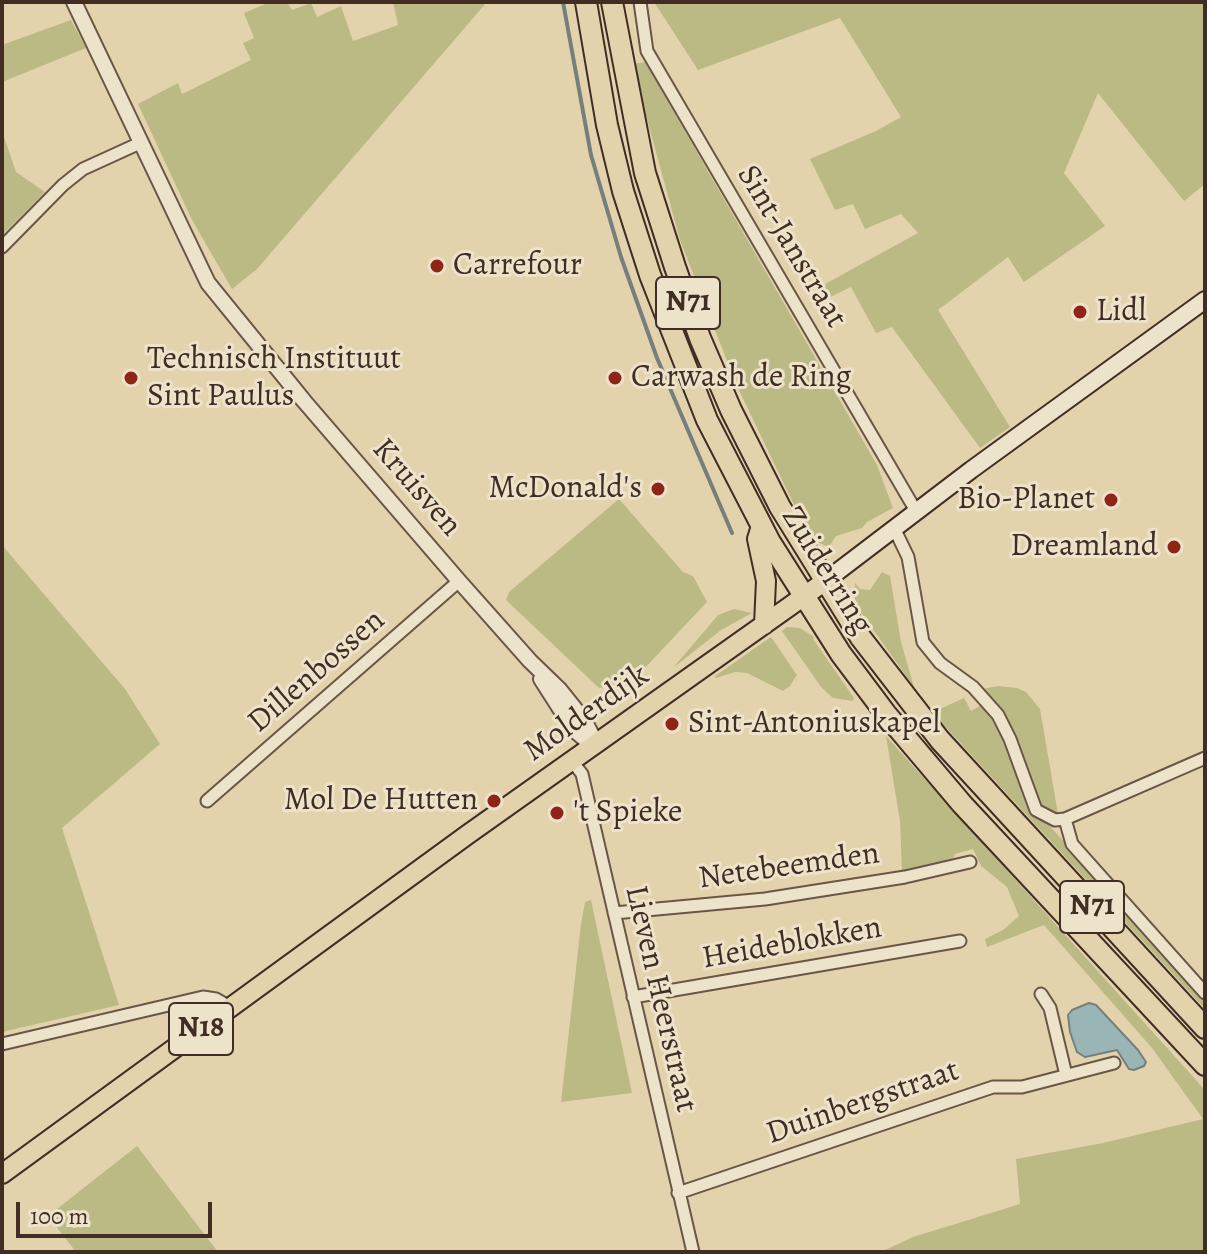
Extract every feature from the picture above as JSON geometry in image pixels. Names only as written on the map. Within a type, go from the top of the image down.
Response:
[{"type":"highway","name":"Zuiderring","points":[[586,2],[607,125],[623,191],[646,261],[707,420],[761,526],[803,597],[859,678],[922,758],[1205,1065]]},
{"type":"highway","name":"Zuiderring","points":[[612,2],[645,173],[700,338],[760,468],[824,582],[878,661],[940,740],[1205,1028]]},
{"type":"main road","name":"Molderdijk","points":[[2,1174],[596,743],[824,582],[1205,300]]},
{"type":"main road","points":[[761,526],[757,539],[766,581],[764,625]]},
{"type":"street","name":"Kruisven","points":[[74,2],[198,265],[223,303],[459,581],[560,690],[584,720],[596,743]]},
{"type":"street","name":"Sint-Janstraat","points":[[640,2],[647,51],[916,511]]},
{"type":"street","points":[[2,247],[83,169],[140,143]]},
{"type":"street","points":[[894,528],[908,557],[923,642],[940,663],[973,687],[998,715],[1036,810],[1045,817],[1065,819],[1205,758]]},
{"type":"street","name":"Dillenbossen","points":[[207,801],[459,581]]},
{"type":"street","name":"Lieven Heerstraat","points":[[572,761],[582,774],[693,1252]]},
{"type":"street","points":[[1065,819],[1072,844],[1205,993]]},
{"type":"street","name":"Netebeemden","points":[[614,913],[765,899],[905,877],[970,862]]},
{"type":"street","name":"Heideblokken","points":[[633,997],[960,941]]},
{"type":"street","points":[[1041,994],[1050,1008],[1066,1075]]},
{"type":"street","points":[[2,1044],[203,997],[216,999],[230,1007]]},
{"type":"street","name":"Duinbergstraat","points":[[678,1193],[993,1087],[1022,1087],[1114,1063]]},
{"type":"shaded area","points":[[270,2],[287,2],[292,10],[311,3],[317,17],[341,6],[353,41],[398,25],[393,2],[487,2],[257,269],[232,289],[192,220],[138,104],[178,83],[182,94],[251,60],[243,43],[254,38],[244,13]]},
{"type":"shaded area","points":[[654,2],[1204,2],[1205,184],[1184,201],[1098,93],[1064,173],[1105,226],[1024,282],[1008,257],[938,310],[1010,427],[980,448],[892,327],[876,333],[851,287],[822,301],[816,289],[918,233],[901,214],[865,229],[853,204],[835,210],[810,159],[901,117],[840,18],[698,70]]},
{"type":"shaded area","points":[[71,20],[86,48],[2,82],[2,45]]},
{"type":"shaded area","points":[[645,62],[877,465],[893,508],[862,528],[836,536],[829,547],[817,542],[795,507],[736,384],[680,240],[632,64]]},
{"type":"shaded area","points":[[2,131],[16,172],[45,192],[2,235]]},
{"type":"shaded area","points":[[619,499],[683,572],[693,576],[707,602],[642,671],[617,685],[599,688],[506,600],[509,592]]},
{"type":"shaded area","points":[[2,545],[125,689],[160,744],[62,828],[119,1005],[2,1032]]},
{"type":"shaded area","points":[[882,572],[890,576],[901,642],[914,687],[862,614],[855,599],[855,583],[860,589],[870,590]]},
{"type":"shaded area","points":[[734,609],[752,613],[721,630],[673,668],[718,615]]},
{"type":"shaded area","points":[[787,627],[800,628],[814,637],[854,698],[853,701],[833,698],[821,687],[782,631]]},
{"type":"shaded area","points":[[771,637],[797,675],[790,686],[783,691],[747,673],[735,672],[716,678],[715,676]]},
{"type":"shaded area","points":[[998,686],[1026,692],[1040,709],[1058,814],[1040,808],[999,709],[982,689]]},
{"type":"shaded area","points":[[964,698],[971,711],[983,704],[995,722],[1033,815],[1048,824],[1205,997],[1205,1009],[929,709],[942,708]]},
{"type":"shaded area","points":[[886,736],[1205,1090],[1205,1252],[881,1252],[913,1237],[1020,1204],[1016,1159],[1103,1143],[1203,1119],[1152,1048],[1044,925],[987,947],[985,939],[1003,930],[1019,916],[1007,887],[981,866],[973,849],[955,854],[952,861],[902,873],[900,821]]},
{"type":"shaded area","points":[[591,900],[632,1093],[561,1102],[581,924],[585,902]]},
{"type":"shaded area","points":[[137,1146],[218,1252],[76,1252],[48,1216]]},
{"type":"water","points":[[1089,1003],[1096,1005],[1138,1050],[1146,1062],[1144,1066],[1129,1069],[1117,1050],[1085,1057],[1077,1052],[1068,1015]]},
{"type":"waterway","points":[[563,2],[591,155],[621,257],[657,358],[732,533]]},
{"type":"place","name":"Carrefour","points":[[437,266]]},
{"type":"place","name":"Lidl","points":[[1080,312]]},
{"type":"place","name":"Technisch Instituut Sint Paulus","points":[[131,378]]},
{"type":"place","name":"Carwash de Ring","points":[[615,378]]},
{"type":"place","name":"McDonald's","points":[[658,489]]},
{"type":"place","name":"Bio-Planet","points":[[1111,500]]},
{"type":"place","name":"Dreamland","points":[[1174,547]]},
{"type":"place","name":"Sint-Antoniuskapel","points":[[672,724]]},
{"type":"place","name":"Mol De Hutten","points":[[494,801]]},
{"type":"place","name":"'t Spieke","points":[[557,813]]}]
